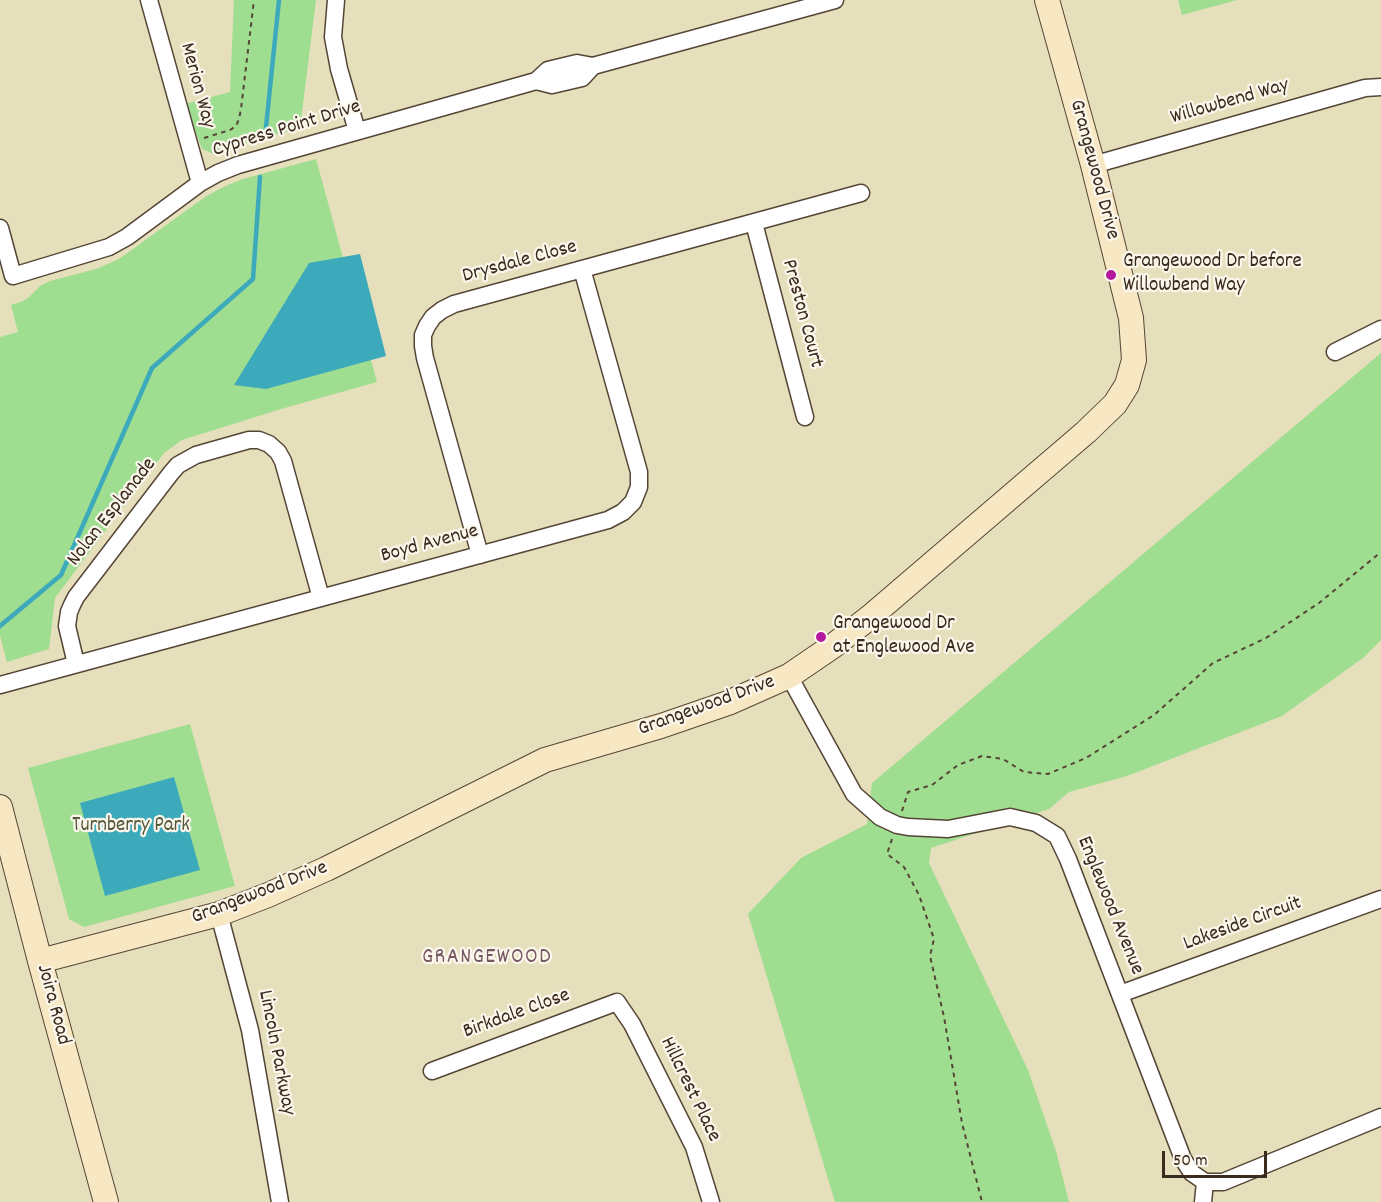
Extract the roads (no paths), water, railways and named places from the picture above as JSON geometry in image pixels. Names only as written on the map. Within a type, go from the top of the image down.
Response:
[{"type":"street","name":"Merion Way","points":[[148,0],[200,183]]},
{"type":"street","points":[[336,0],[333,37],[339,69],[357,131]]},
{"type":"street","name":"Cypress Point Drive","points":[[0,228],[13,276],[109,247],[127,237],[200,183],[238,165],[536,81],[548,70],[577,63],[592,66],[835,0]]},
{"type":"street","name":"Grangewood Drive","points":[[40,961],[219,914],[326,869],[545,760],[662,726],[728,703],[789,676],[870,617],[1077,440],[1114,404],[1127,385],[1134,360],[1131,318],[1093,165],[1047,0]]},
{"type":"street","name":"Willowbend Way","points":[[1093,165],[1365,88],[1381,87]]},
{"type":"street","name":"Drysdale Close","points":[[480,555],[425,358],[423,335],[433,317],[454,304],[861,194]]},
{"type":"street","name":"Preston Court","points":[[754,223],[805,417]]},
{"type":"street","name":"Boyd Avenue","points":[[0,685],[608,520],[623,512],[633,502],[639,487],[639,472],[582,269]]},
{"type":"street","points":[[1335,352],[1381,329]]},
{"type":"street","name":"Nolan Esplanade","points":[[76,664],[67,626],[72,605],[171,473],[178,465],[196,455],[249,440],[259,440],[270,444],[283,461],[321,598]]},
{"type":"street","name":"Englewood Avenue","points":[[789,676],[854,794],[880,817],[897,825],[908,827],[948,829],[1010,817],[1036,823],[1057,836],[1068,859],[1183,1159],[1192,1173],[1205,1182]]},
{"type":"street","name":"Joira Road","points":[[0,807],[106,1202]]},
{"type":"street","name":"Lakeside Circuit","points":[[1120,994],[1381,899]]},
{"type":"street","name":"Lincoln Parkway","points":[[219,914],[250,1030],[280,1202]]},
{"type":"street","name":"Birkdale Close","points":[[432,1071],[617,1002]]},
{"type":"street","name":"Hillcrest Place","points":[[617,1002],[632,1024],[694,1147],[711,1202]]},
{"type":"street","points":[[1203,1202],[1205,1182],[1222,1182],[1381,1117]]},
{"type":"water","points":[[360,254],[386,356],[266,389],[234,385],[309,263]]},
{"type":"water","points":[[174,777],[200,870],[105,896],[80,803]]},
{"type":"waterway","points":[[265,137],[279,0]]},
{"type":"waterway","points":[[0,626],[61,575],[152,368],[253,279],[260,177]]},
{"type":"place","name":"Grangewood Dr before Willowbend Way","points":[[1111,275]]},
{"type":"place","name":"Grangewood Dr at Englewood Ave","points":[[821,637]]},
{"type":"district","name":"GRANGEWOOD","points":[[487,959]]},
{"type":"park label","name":"Turnberry Park","points":[[131,827]]}]
